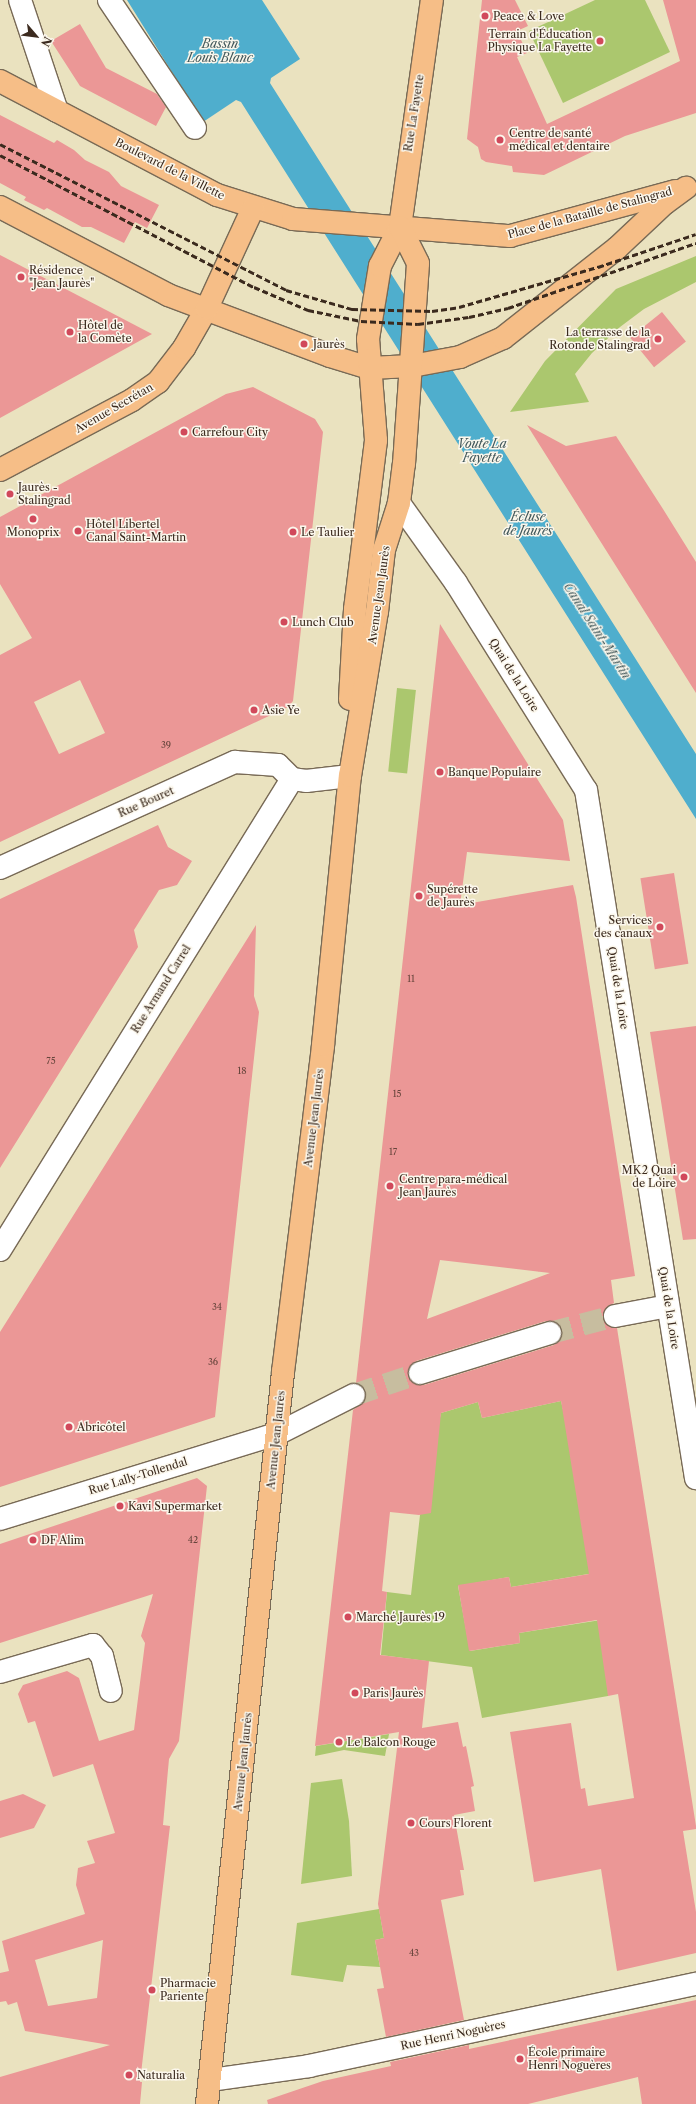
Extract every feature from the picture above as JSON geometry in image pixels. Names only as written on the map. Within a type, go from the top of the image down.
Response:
[{"type":"main road","name":"Rue La Fayette","points":[[400,227],[408,151],[432,0]]},
{"type":"main road","name":"Boulevard de la Villette","points":[[0,81],[205,189],[253,208],[293,219],[400,227]]},
{"type":"main road","name":"Place de la Bataille de Stalingrad","points":[[400,227],[490,236],[510,236],[691,187]]},
{"type":"main road","name":"Place de la Bataille de Stalingrad","points":[[207,308],[330,356],[369,368],[412,366],[460,357],[503,338],[617,248],[665,203],[691,187]]},
{"type":"main road","points":[[0,207],[158,290],[207,308]]},
{"type":"main road","name":"Avenue Secrétan","points":[[0,470],[132,400],[158,382],[184,348],[207,308],[253,208]]},
{"type":"main road","points":[[400,227],[418,263],[412,366]]},
{"type":"main road","points":[[369,368],[368,339],[380,266],[400,227]]},
{"type":"main road","name":"Avenue Jean Jaurès","points":[[207,2104],[276,1434],[323,1045],[350,776],[377,612],[384,550],[400,503],[412,366]]},
{"type":"main road","name":"Avenue Jean Jaurès","points":[[350,776],[349,715],[355,609],[376,440],[369,368]]},
{"type":"street","points":[[20,0],[57,111]]},
{"type":"street","points":[[109,0],[195,128]]},
{"type":"street","name":"Quai de la Loire","points":[[400,503],[456,583],[586,790],[696,1478]]},
{"type":"street","name":"Rue Bouret","points":[[0,868],[235,762],[278,765],[292,778]]},
{"type":"street","points":[[292,778],[306,781],[350,776]]},
{"type":"street","name":"Rue Armand Carrel","points":[[0,1250],[292,778]]},
{"type":"street","points":[[616,1316],[668,1306]]},
{"type":"street","points":[[420,1373],[550,1333]]},
{"type":"street","name":"Rue Lally-Tollendal","points":[[0,1519],[276,1434],[354,1395]]},
{"type":"street","points":[[0,1672],[93,1645],[102,1656],[112,1691]]},
{"type":"street","name":"Rue Henri Noguères","points":[[210,2080],[309,2066],[696,1984]]},
{"type":"green space","name":"Terrain d'Éducation Physique La Fayette","points":[[595,0],[645,0],[670,52],[563,103],[529,31]]},
{"type":"green space","points":[[696,256],[696,282],[644,309],[620,327],[592,353],[575,374],[589,402],[510,412],[545,361],[616,289]]},
{"type":"green space","points":[[397,688],[416,690],[407,774],[388,772]]},
{"type":"green space","points":[[561,1401],[600,1572],[511,1587],[509,1577],[458,1586],[470,1651],[520,1643],[519,1633],[607,1619],[608,1696],[482,1718],[472,1667],[381,1655],[387,1592],[411,1595],[420,1515],[441,1413],[478,1402],[482,1418]]},
{"type":"green space","points":[[389,1734],[385,1756],[344,1750],[315,1756],[316,1746]]},
{"type":"green space","points":[[342,1779],[349,1821],[352,1876],[301,1884],[311,1783]]},
{"type":"green space","points":[[379,1909],[384,1938],[375,1940],[380,1967],[347,1965],[343,1982],[291,1975],[297,1923]]},
{"type":"water","points":[[127,0],[262,0],[300,59],[271,78],[270,83],[696,754],[696,819],[241,102],[236,100],[203,122]]},
{"type":"building","points":[[482,0],[515,0],[528,26],[517,31],[527,53],[517,57],[547,124],[680,61],[663,0],[696,0],[696,113],[625,136],[544,175],[513,172],[512,166],[486,162],[481,159],[478,147],[467,139]]},
{"type":"building","points":[[80,24],[106,68],[157,94],[166,107],[156,126],[80,86],[51,41]]},
{"type":"building","points":[[0,115],[54,143],[57,140],[74,150],[85,160],[109,172],[121,186],[159,205],[147,228],[135,222],[124,243],[91,227],[82,227],[47,208],[44,210],[24,200],[26,197],[0,183]]},
{"type":"building","points":[[0,255],[108,311],[152,334],[0,418]]},
{"type":"building","name":"La terrasse de la Rotonde Stalingrad","points":[[662,312],[686,342],[654,367],[630,338]]},
{"type":"building","points":[[253,387],[315,419],[323,432],[293,701],[288,707],[0,842],[0,655],[32,638],[0,584],[0,517],[226,394]],"holes":[[[80,680],[105,733],[59,754],[34,702]]]},
{"type":"building","points":[[527,425],[566,446],[616,436],[663,509],[696,562],[696,693]]},
{"type":"building","points":[[440,624],[563,820],[570,861],[467,852],[460,905],[573,885],[576,897],[635,1276],[611,1280],[614,1303],[607,1307],[603,1318],[606,1324],[617,1328],[696,1826],[696,1829],[683,1831],[696,1912],[696,1953],[617,1971],[601,1869],[534,1882],[510,1732],[571,1723],[581,1789],[585,1788],[588,1806],[634,1798],[618,1694],[608,1696],[597,1620],[519,1633],[520,1643],[469,1651],[458,1585],[509,1577],[511,1587],[589,1574],[561,1401],[482,1418],[478,1402],[441,1413],[431,1513],[419,1515],[390,1512],[382,1591],[387,1592],[380,1655],[429,1661],[422,1728],[458,1722],[463,1747],[466,1746],[474,1786],[471,1787],[475,1811],[454,1815],[464,1870],[460,1870],[464,1895],[441,1900],[464,2020],[386,2037],[377,1989],[384,1988],[375,1940],[384,1938],[378,1904],[399,1732],[315,1746],[353,1410],[364,1402],[366,1396],[365,1389],[356,1383]],"holes":[[[440,1260],[550,1273],[427,1319]],[[546,1321],[558,1324],[562,1330],[559,1341],[554,1345],[424,1385],[417,1385],[408,1377],[408,1370],[416,1361]]]},
{"type":"building","points":[[158,825],[168,847],[192,861],[177,885],[159,890],[134,930],[138,947],[0,1168],[0,899]]},
{"type":"building","points":[[674,873],[688,964],[655,969],[640,878]]},
{"type":"building","points":[[256,925],[254,996],[259,1012],[215,1417],[0,1487],[0,1332]]},
{"type":"building","name":"MK2 Quai de Loire","points":[[696,1026],[696,1239],[683,1240],[650,1032]]},
{"type":"building","points":[[197,1478],[207,1486],[179,1741],[169,1759],[163,1825],[170,1826],[140,2082],[142,2082],[140,2104],[0,2104],[0,2077],[110,2045],[25,2031],[17,2002],[8,2005],[6,2001],[0,2002],[0,1973],[9,1971],[2,1941],[85,1914],[76,1885],[78,1868],[95,1863],[87,1841],[115,1833],[93,1764],[53,1777],[35,1721],[28,1723],[18,1694],[23,1685],[67,1671],[79,1678],[99,1741],[134,1730],[145,1643],[141,1636],[153,1594],[0,1643],[0,1544]],"holes":[[[103,1940],[97,1998],[48,2006],[35,1960]]]},
{"type":"building","points":[[23,1794],[46,1805],[34,1828],[0,1838],[0,1801]]},
{"type":"building","points":[[696,2000],[696,2104],[642,2104],[638,2077],[528,2104],[268,2104],[267,2100],[323,2081],[391,2066],[390,2062],[469,2045],[469,2049]]},
{"type":"tunnel","points":[[550,1333],[615,1316]]},
{"type":"tunnel","points":[[354,1395],[420,1373]]},
{"type":"railway","points":[[0,144],[286,290],[352,309],[432,311],[459,307],[598,267],[696,234]]},
{"type":"railway","points":[[0,155],[254,287],[308,310],[361,321],[418,324],[469,317],[508,308],[696,243]]},
{"type":"place","name":"Peace & Love","points":[[485,16]]},
{"type":"place","name":"Terrain d'Éducation Physique La Fayette","points":[[600,41]]},
{"type":"place","name":"Centre de santé médical et dentaire","points":[[500,140]]},
{"type":"place","name":"Résidence \"Jean Jaurès\"","points":[[21,277]]},
{"type":"place","name":"Hôtel de la Comète","points":[[70,332]]},
{"type":"place","name":"La terrasse de la Rotonde Stalingrad","points":[[658,339]]},
{"type":"place","name":"Jaurès","points":[[304,344]]},
{"type":"place","name":"Carrefour City","points":[[184,432]]},
{"type":"place","name":"Jaurès - Stalingrad","points":[[10,494]]},
{"type":"place","name":"Monoprix","points":[[33,519]]},
{"type":"place","name":"Hôtel Libertel Canal Saint-Martin","points":[[78,531]]},
{"type":"place","name":"Le Taulier","points":[[293,532]]},
{"type":"place","name":"Lunch Club","points":[[284,622]]},
{"type":"place","name":"Asie Ye","points":[[254,710]]},
{"type":"place","name":"Banque Populaire","points":[[440,772]]},
{"type":"place","name":"Supérette de Jaurès","points":[[419,896]]},
{"type":"place","name":"Services des canaux","points":[[660,927]]},
{"type":"place","name":"MK2 Quai de Loire","points":[[684,1177]]},
{"type":"place","name":"Centre para-médical Jean Jaurès","points":[[390,1186]]},
{"type":"place","name":"Abricôtel","points":[[69,1427]]},
{"type":"place","name":"Kavi Supermarket","points":[[120,1506]]},
{"type":"place","name":"DF Alim","points":[[33,1540]]},
{"type":"place","name":"Marché Jaurès 19","points":[[348,1617]]},
{"type":"place","name":"Paris Jaurès","points":[[355,1693]]},
{"type":"place","name":"Le Balcon Rouge","points":[[339,1742]]},
{"type":"place","name":"Cours Florent","points":[[411,1823]]},
{"type":"place","name":"Pharmacie Pariente","points":[[152,1990]]},
{"type":"place","name":"École primaire Henri Noguères","points":[[520,2059]]},
{"type":"place","name":"Naturalia","points":[[129,2075]]},
{"type":"water label","name":"Bassin Louis Blanc","points":[[220,51]]},
{"type":"water label","name":"Voute La Fayette","points":[[482,451]]},
{"type":"water label","name":"Écluse de Jaurès","points":[[528,524]]},
{"type":"water label","name":"Canal Saint-Martin","points":[[597,631]]}]
